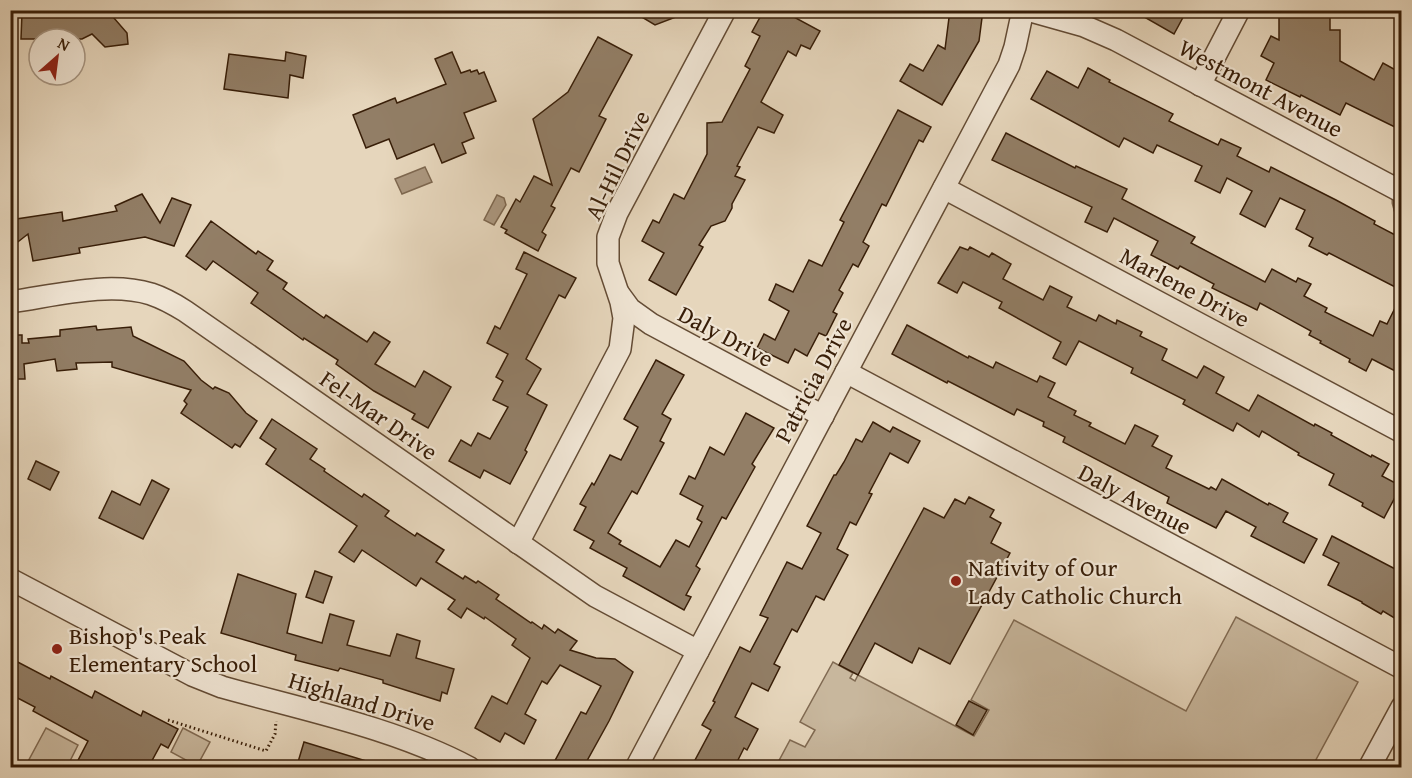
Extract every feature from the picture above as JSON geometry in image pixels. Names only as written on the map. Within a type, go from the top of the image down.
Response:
[{"type":"street","name":"Al-Hil Drive","points":[[518,543],[620,349],[624,318],[608,263],[608,237],[617,213],[725,10]]},
{"type":"street","name":"Westmont Avenue","points":[[1025,10],[1084,26],[1116,40],[1401,192]]},
{"type":"street","name":"Patricia Drive","points":[[636,768],[1009,65],[1025,10]]},
{"type":"street","points":[[1200,85],[1239,10]]},
{"type":"street","name":"Marlene Drive","points":[[944,188],[1401,432]]},
{"type":"street","name":"Fel-Mar Drive","points":[[10,302],[115,288],[152,294],[169,301],[595,596],[698,651]]},
{"type":"street","name":"Daly Drive","points":[[615,288],[630,309],[651,324],[823,416]]},
{"type":"street","name":"Daly Avenue","points":[[846,372],[1401,668]]},
{"type":"street","name":"Highland Drive","points":[[10,579],[192,675],[222,687],[410,739],[471,768]]},
{"type":"street","points":[[1369,768],[1401,707]]},
{"type":"path","points":[[168,720],[267,751],[276,734],[276,702]]},
{"type":"shaded area","points":[[425,167],[432,182],[402,194],[395,179]]},
{"type":"shaded area","points":[[497,195],[504,198],[506,205],[494,225],[484,220]]},
{"type":"shaded area","points":[[1236,617],[1358,682],[1312,767],[775,768],[790,740],[805,747],[815,730],[800,722],[833,662],[853,673],[850,678],[855,681],[858,675],[974,736],[989,710],[971,700],[1014,620],[1186,711]]},
{"type":"shaded area","points":[[46,728],[78,745],[67,767],[25,767]]},
{"type":"shaded area","points":[[183,728],[210,742],[197,766],[171,752]]},
{"type":"building","points":[[77,10],[107,10],[127,33],[128,44],[105,47],[92,34],[87,36],[87,27],[27,27],[27,39],[21,39],[22,13],[69,15]]},
{"type":"building","points":[[630,10],[689,10],[689,12],[655,25]]},
{"type":"building","points":[[764,10],[781,10],[820,31],[810,49],[801,45],[796,56],[788,51],[761,102],[783,115],[774,133],[758,127],[737,166],[740,167],[735,176],[745,180],[732,208],[725,221],[711,226],[699,245],[703,247],[676,295],[649,280],[664,253],[642,241],[653,220],[659,223],[674,194],[684,199],[707,154],[707,123],[722,122],[750,69],[745,66],[760,36],[752,32]]},
{"type":"building","points":[[950,10],[983,10],[979,41],[942,105],[900,81],[910,64],[923,71],[938,45],[945,49]]},
{"type":"building","points":[[1132,10],[1187,10],[1174,34]]},
{"type":"building","points":[[1293,10],[1330,10],[1330,30],[1340,30],[1340,61],[1374,80],[1383,63],[1401,73],[1401,130],[1346,103],[1340,115],[1266,80],[1274,63],[1261,56],[1271,36],[1279,40],[1279,13],[1292,13]]},
{"type":"building","points":[[598,37],[632,55],[599,116],[606,119],[579,172],[571,168],[551,206],[555,208],[542,232],[546,235],[538,251],[505,233],[507,230],[501,227],[516,199],[520,202],[534,176],[552,185],[533,119],[568,92]]},
{"type":"building","points":[[286,52],[306,56],[303,78],[290,75],[288,98],[224,89],[229,54],[285,61]]},
{"type":"building","points":[[452,52],[461,73],[470,70],[471,72],[477,70],[479,74],[484,72],[496,101],[464,113],[474,138],[462,143],[466,153],[442,163],[434,144],[397,159],[389,139],[366,148],[353,115],[395,98],[397,103],[446,84],[435,59]]},
{"type":"building","points":[[1088,68],[1110,80],[1109,82],[1173,114],[1169,121],[1218,145],[1221,139],[1241,148],[1237,156],[1269,172],[1271,167],[1375,221],[1374,224],[1401,238],[1401,290],[1329,253],[1327,255],[1309,246],[1313,238],[1296,229],[1305,210],[1280,198],[1265,227],[1240,214],[1252,191],[1227,178],[1220,193],[1195,181],[1202,166],[1157,145],[1153,153],[1124,138],[1119,147],[1031,99],[1047,71],[1078,88]]},
{"type":"building","points":[[898,110],[931,127],[923,142],[919,140],[886,206],[882,204],[863,242],[869,246],[858,267],[853,264],[839,290],[843,293],[833,312],[837,314],[826,336],[819,333],[807,356],[795,349],[788,363],[757,348],[764,334],[775,340],[789,311],[769,300],[776,284],[793,292],[809,260],[822,266],[844,222],[840,220]]},
{"type":"building","points":[[1006,133],[1075,168],[1076,166],[1127,189],[1122,199],[1195,237],[1191,243],[1265,282],[1272,269],[1296,282],[1298,278],[1311,284],[1304,296],[1327,308],[1325,312],[1373,336],[1380,321],[1387,324],[1401,296],[1401,374],[1372,359],[1366,371],[1309,335],[1311,331],[1260,303],[1257,310],[1212,288],[1214,284],[1180,266],[1178,269],[1151,255],[1158,241],[1114,218],[1107,232],[1085,222],[1092,207],[992,160]]},
{"type":"building","points":[[142,194],[160,223],[172,198],[191,205],[174,246],[145,237],[79,248],[80,253],[33,261],[28,234],[10,248],[10,220],[62,212],[63,221],[117,211],[115,206]]},
{"type":"building","points":[[211,221],[256,254],[258,251],[273,261],[267,270],[287,283],[283,289],[324,318],[326,315],[367,342],[374,332],[390,342],[375,364],[415,387],[424,371],[451,387],[428,428],[412,419],[415,414],[374,391],[336,364],[338,360],[304,338],[303,340],[251,303],[258,293],[213,261],[206,270],[186,256]]},
{"type":"building","points":[[960,247],[968,250],[970,247],[989,257],[992,253],[1011,264],[1003,279],[1043,300],[1050,286],[1072,297],[1067,307],[1096,321],[1099,315],[1116,324],[1117,320],[1142,332],[1140,336],[1167,349],[1162,360],[1197,378],[1204,366],[1224,377],[1216,393],[1249,411],[1258,395],[1314,426],[1315,424],[1332,433],[1331,435],[1371,457],[1372,455],[1389,464],[1382,476],[1401,486],[1384,518],[1362,506],[1363,503],[1329,485],[1334,474],[1298,455],[1299,453],[1262,431],[1259,437],[1237,423],[1233,431],[1183,404],[1185,400],[1131,373],[1133,368],[1079,341],[1066,365],[1053,358],[1061,342],[999,308],[1002,302],[963,282],[957,293],[938,283]]},
{"type":"building","points":[[524,252],[576,278],[565,298],[559,295],[526,359],[541,369],[527,394],[547,405],[525,450],[527,452],[510,484],[484,470],[480,478],[449,461],[461,440],[471,446],[478,433],[490,439],[508,407],[493,400],[503,381],[496,377],[508,354],[487,343],[495,326],[500,329],[527,274],[516,269]]},
{"type":"building","points":[[907,325],[968,358],[969,356],[993,368],[996,362],[1037,382],[1040,376],[1055,383],[1048,397],[1076,411],[1074,415],[1091,423],[1089,426],[1125,444],[1135,425],[1158,436],[1152,446],[1172,456],[1166,468],[1209,489],[1211,487],[1216,490],[1222,479],[1268,505],[1269,503],[1288,513],[1283,522],[1317,539],[1304,563],[1251,536],[1256,527],[1226,511],[1216,528],[1167,503],[1169,497],[1063,442],[1065,437],[1043,426],[1044,422],[1017,409],[1014,415],[892,354]]},
{"type":"building","points":[[96,326],[97,330],[131,327],[133,336],[184,361],[201,380],[213,389],[215,387],[229,393],[246,413],[257,421],[240,447],[235,444],[232,448],[181,413],[187,404],[184,401],[191,390],[112,367],[112,362],[76,363],[77,369],[57,371],[55,359],[24,364],[25,379],[10,379],[10,335],[22,335],[22,343],[29,343],[28,339],[60,336],[60,330]]},
{"type":"building","points":[[656,360],[684,375],[662,414],[671,419],[660,441],[664,443],[637,494],[632,491],[608,533],[621,541],[619,544],[660,567],[676,540],[689,547],[702,522],[697,519],[703,506],[680,494],[689,476],[695,479],[710,447],[724,455],[746,413],[774,428],[752,464],[755,467],[726,519],[722,517],[696,566],[700,569],[686,595],[691,597],[684,610],[623,576],[627,568],[590,548],[594,541],[574,530],[586,507],[580,504],[592,483],[594,485],[610,455],[621,460],[638,427],[624,419]]},
{"type":"building","points":[[272,419],[317,449],[310,459],[325,469],[324,471],[362,497],[364,494],[389,511],[385,516],[415,536],[417,533],[444,550],[436,562],[463,579],[465,576],[476,583],[478,581],[499,595],[496,599],[531,623],[542,629],[544,625],[555,633],[558,629],[577,641],[570,650],[596,658],[615,659],[633,672],[583,768],[551,768],[581,712],[586,714],[601,686],[560,665],[547,684],[542,681],[525,714],[536,720],[524,744],[505,733],[500,742],[475,728],[492,696],[507,704],[530,658],[512,645],[516,639],[485,617],[484,619],[467,608],[461,618],[448,609],[455,600],[421,578],[416,586],[362,550],[354,562],[339,552],[357,526],[266,464],[276,449],[260,438]]},
{"type":"building","points":[[873,422],[890,432],[893,427],[920,441],[908,463],[890,453],[869,493],[872,494],[856,525],[850,522],[837,549],[848,555],[824,600],[816,596],[797,632],[792,629],[774,664],[780,667],[768,691],[752,683],[735,717],[758,729],[747,750],[744,748],[734,768],[706,768],[694,762],[711,730],[702,725],[740,647],[750,652],[768,618],[760,615],[787,562],[802,569],[821,533],[807,526],[856,439],[862,442]]},
{"type":"building","points":[[36,461],[59,472],[50,490],[28,479]]},
{"type":"building","points":[[152,480],[169,489],[143,539],[99,518],[112,491],[140,505]]},
{"type":"building","name":"Nativity of Our Lady Catholic Church","points":[[969,497],[994,510],[990,517],[1001,523],[991,543],[1010,553],[950,664],[919,648],[912,663],[875,643],[858,675],[839,665],[924,508],[944,518],[955,499],[965,504]]},
{"type":"building","points":[[1332,536],[1401,572],[1401,622],[1383,611],[1381,614],[1328,585],[1339,563],[1323,555]]},
{"type":"building","points":[[315,571],[332,577],[323,603],[306,597]]},
{"type":"building","points":[[238,574],[296,594],[287,633],[322,643],[330,614],[354,621],[347,645],[390,656],[397,634],[420,641],[416,658],[454,669],[447,694],[442,692],[440,701],[383,683],[383,680],[340,668],[338,671],[295,660],[296,655],[221,633]]},
{"type":"building","points":[[10,658],[92,698],[95,691],[141,716],[143,711],[178,729],[168,748],[161,744],[148,768],[74,768],[88,741],[33,711],[35,707],[10,694]]},
{"type":"building","points":[[969,701],[987,710],[973,735],[956,725]]},
{"type":"building","points":[[304,742],[376,764],[375,768],[314,768],[298,762]]},
{"type":"waterway","points":[[1395,183],[1402,125]]},
{"type":"waterway","points":[[1394,195],[1402,232]]},
{"type":"place","name":"Nativity of Our Lady Catholic Church","points":[[956,581]]},
{"type":"place","name":"Bishop's Peak Elementary School","points":[[57,649]]}]
